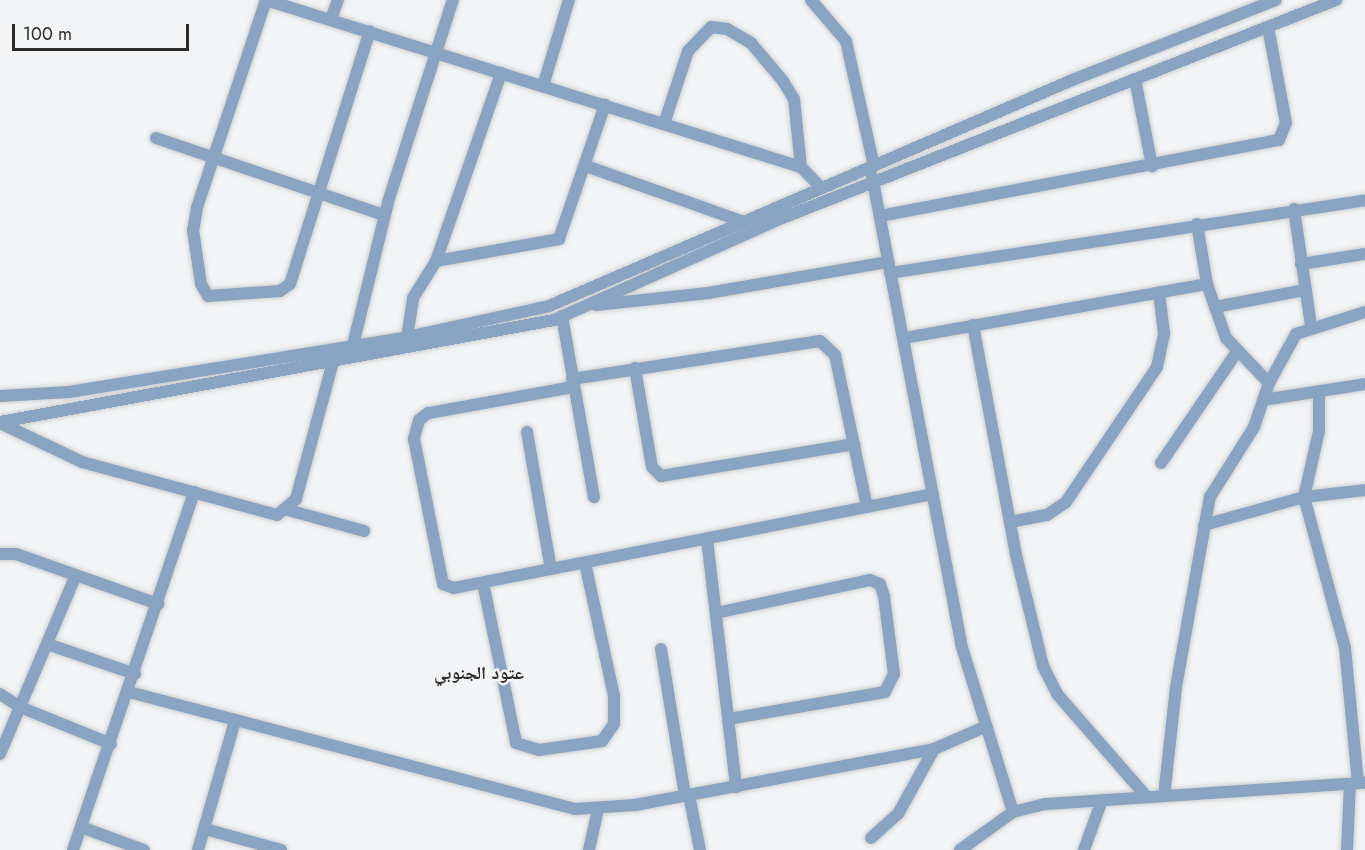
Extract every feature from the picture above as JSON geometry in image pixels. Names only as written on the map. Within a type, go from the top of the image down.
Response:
[{"type":"street","points":[[370,31],[316,192],[290,284],[280,291],[208,296],[201,284],[194,230],[211,157],[266,0],[370,31],[801,167],[821,188]]},
{"type":"street","points":[[331,19],[338,0]]},
{"type":"street","points":[[353,345],[384,215],[453,0]]},
{"type":"street","points":[[543,86],[570,0]]},
{"type":"street","points":[[811,0],[846,40],[872,166],[889,268],[933,494],[984,727],[1014,812]]},
{"type":"street","points":[[0,396],[69,392],[407,337],[549,306],[872,166],[1276,0]]},
{"type":"street","points":[[0,422],[333,362],[562,316],[874,182],[1336,0]]},
{"type":"street","points":[[664,124],[688,51],[711,27],[727,29],[769,60],[794,99],[801,167]]},
{"type":"street","points":[[880,216],[1279,140],[1286,123],[1268,27]]},
{"type":"street","points":[[407,337],[413,298],[436,261],[501,73]]},
{"type":"street","points":[[1135,79],[1152,166]]},
{"type":"street","points":[[436,261],[559,239],[586,166],[605,105]]},
{"type":"street","points":[[156,138],[384,215]]},
{"type":"street","points":[[586,166],[744,222]]},
{"type":"street","points":[[584,306],[708,293],[1365,200]]},
{"type":"street","points":[[1294,209],[1311,325]]},
{"type":"street","points":[[1197,224],[1207,284],[1215,307],[1236,353],[1269,383]]},
{"type":"street","points":[[1301,264],[1365,254]]},
{"type":"street","points":[[904,338],[1207,284]]},
{"type":"street","points":[[1215,307],[1305,290]]},
{"type":"street","points":[[1010,522],[1047,515],[1066,502],[1156,367],[1164,334],[1159,292]]},
{"type":"street","points":[[1164,796],[1210,497],[1254,427],[1269,383],[1296,334],[1311,325],[1365,312]]},
{"type":"street","points":[[562,316],[594,497]]},
{"type":"street","points":[[973,325],[1010,522],[1043,666],[1057,694],[1147,797]]},
{"type":"street","points":[[867,507],[835,355],[820,341],[635,368],[428,413],[418,420],[414,440],[443,584],[454,588],[585,563],[933,494]]},
{"type":"street","points":[[1161,463],[1236,353]]},
{"type":"street","points":[[288,510],[333,362]]},
{"type":"street","points":[[635,368],[652,467],[661,476],[854,444]]},
{"type":"street","points":[[1263,400],[1365,384]]},
{"type":"street","points":[[1319,391],[1319,431],[1304,497],[1345,648],[1358,783],[1347,850]]},
{"type":"street","points":[[0,422],[82,462],[277,514],[288,510],[364,531]]},
{"type":"street","points":[[526,432],[551,569]]},
{"type":"street","points":[[1204,525],[1304,497],[1365,490]]},
{"type":"street","points":[[73,850],[129,692],[194,492]]},
{"type":"street","points":[[707,539],[736,787]]},
{"type":"street","points":[[0,554],[16,554],[158,604]]},
{"type":"street","points":[[483,583],[516,743],[539,750],[602,741],[614,724],[614,696],[585,563]]},
{"type":"street","points":[[0,754],[76,575]]},
{"type":"street","points":[[716,613],[870,580],[880,584],[884,596],[894,674],[885,692],[729,719]]},
{"type":"street","points":[[47,644],[135,674]]},
{"type":"street","points":[[661,649],[687,796],[700,850]]},
{"type":"street","points":[[129,692],[545,804],[598,809],[687,796],[934,749],[984,727]]},
{"type":"street","points":[[0,694],[20,707],[111,744]]},
{"type":"street","points":[[198,850],[235,721]]},
{"type":"street","points":[[871,838],[898,814],[934,749]]},
{"type":"street","points":[[960,850],[1014,812],[1102,800],[1358,783]]},
{"type":"street","points":[[1084,850],[1102,800]]},
{"type":"street","points":[[589,850],[598,809]]},
{"type":"street","points":[[81,827],[144,850]]},
{"type":"street","points":[[204,829],[281,850]]},
{"type":"district","name":"عتود الجنوبي","points":[[479,673]]}]
